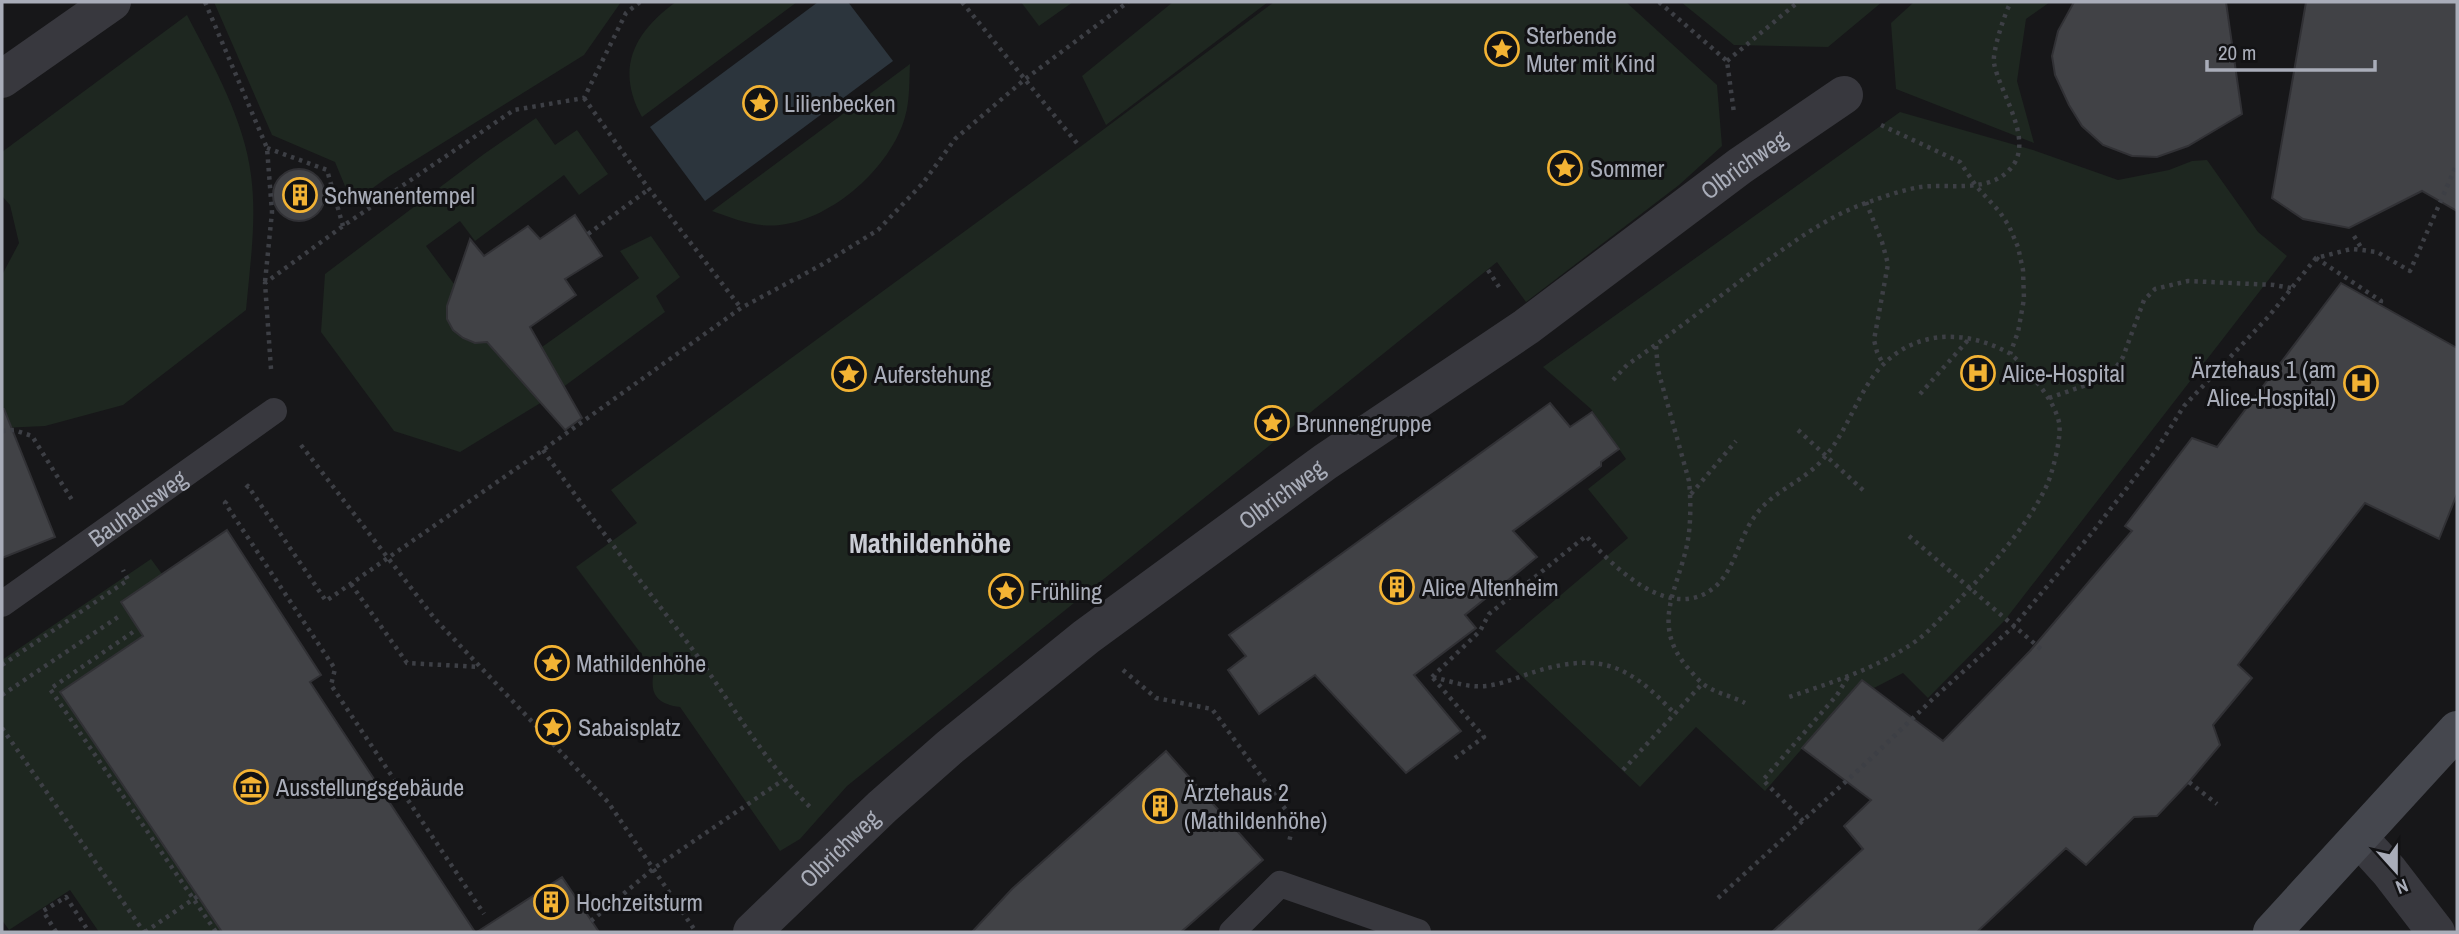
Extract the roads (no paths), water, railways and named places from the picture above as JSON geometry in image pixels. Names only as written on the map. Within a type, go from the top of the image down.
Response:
[{"type":"main road","points":[[2272,932],[2457,730]]},
{"type":"street","points":[[2,79],[111,2]]},
{"type":"street","name":"Olbrichweg","points":[[752,932],[950,747],[1086,638],[1325,462],[1525,327],[1740,166],[1844,95]]},
{"type":"street","points":[[2358,838],[2389,871],[2436,932]]},
{"type":"lane","name":"Bauhausweg","points":[[2,604],[274,411]]},
{"type":"lane","points":[[1233,932],[1280,884],[1418,932]]},
{"type":"place","name":"Sterbende Muter mit Kind","points":[[1502,49]]},
{"type":"place","name":"Lilienbecken","points":[[760,103]]},
{"type":"place","name":"Sommer","points":[[1565,168]]},
{"type":"place","name":"Schwanentempel","points":[[300,195]]},
{"type":"place","name":"Alice-Hospital","points":[[1978,373]]},
{"type":"place","name":"Auferstehung","points":[[849,374]]},
{"type":"place","name":"Ärztehaus 1 (am Alice-Hospital)","points":[[2361,383]]},
{"type":"place","name":"Brunnengruppe","points":[[1272,423]]},
{"type":"place","name":"Alice Altenheim","points":[[1397,587]]},
{"type":"place","name":"Frühling","points":[[1006,591]]},
{"type":"place","name":"Mathildenhöhe","points":[[552,663]]},
{"type":"place","name":"Sabaisplatz","points":[[553,727]]},
{"type":"place","name":"Ausstellungsgebäude","points":[[251,787]]},
{"type":"place","name":"Ärztehaus 2 (Mathildenhöhe)","points":[[1160,806]]},
{"type":"place","name":"Hochzeitsturm","points":[[551,902]]},
{"type":"district","name":"Mathildenhöhe","points":[[930,543]]}]
